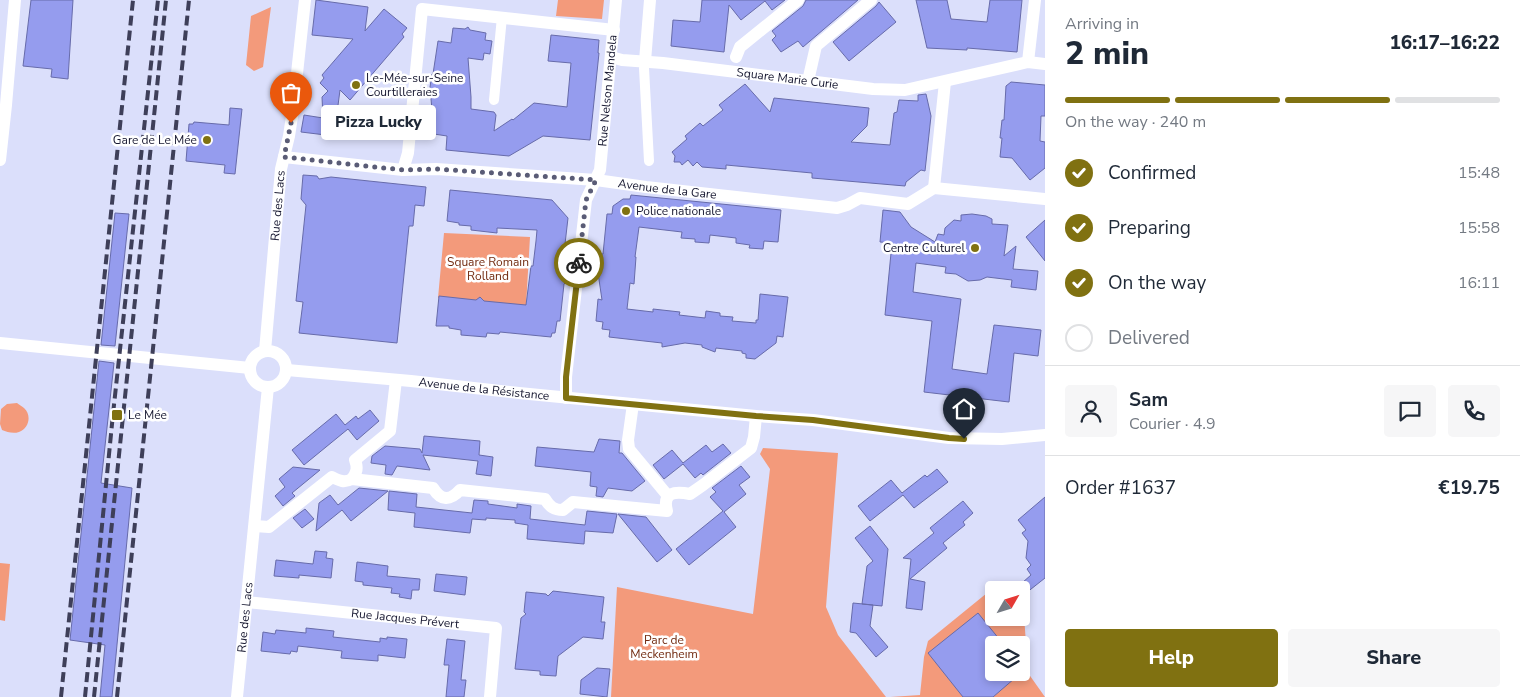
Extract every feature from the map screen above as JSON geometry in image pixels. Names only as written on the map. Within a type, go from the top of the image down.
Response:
[{"type":"street","points":[[0,160],[15,0]]},
{"type":"street","name":"Rue des Lacs","points":[[265,351],[277,213],[284,157],[293,110],[305,0]]},
{"type":"street","name":"Rue Nelson Mandela","points":[[566,398],[566,377],[586,200],[600,170],[616,0]]},
{"type":"street","points":[[649,161],[645,65],[650,0]]},
{"type":"street","points":[[736,57],[740,47],[798,0]]},
{"type":"street","points":[[808,81],[816,46],[871,0]]},
{"type":"street","points":[[1035,0],[1028,62],[1045,64]]},
{"type":"street","points":[[403,170],[408,153],[422,9],[614,30]]},
{"type":"street","points":[[494,100],[502,17]]},
{"type":"street","name":"Square Marie Curie","points":[[611,57],[645,65],[873,89],[905,90],[1028,62]]},
{"type":"street","points":[[945,82],[934,188],[1045,199]]},
{"type":"street","name":"Avenue de la Gare","points":[[284,157],[403,170],[436,169],[596,180],[837,208],[860,198],[908,204],[934,188]]},
{"type":"street","points":[[0,343],[250,368]]},
{"type":"street","points":[[265,351],[272,351],[281,356],[287,370],[282,381],[273,387],[257,384],[250,374],[254,356],[265,351]]},
{"type":"street","name":"Avenue de la Résistance","points":[[287,370],[813,420],[960,439],[1002,440],[1043,434]]},
{"type":"street","points":[[254,526],[269,527],[332,477],[346,482],[352,479],[357,467],[355,460],[390,431],[396,380]]},
{"type":"street","name":"Rue des Lacs","points":[[237,697],[268,387]]},
{"type":"street","points":[[633,404],[628,440],[630,449],[668,496]]},
{"type":"street","points":[[352,479],[433,488],[442,498],[449,498],[460,490],[546,499],[549,506],[559,510],[563,510],[573,502],[667,511],[665,504],[668,496],[674,492],[690,494],[751,448],[756,416]]},
{"type":"street","name":"Rue Jacques Prévert","points":[[246,602],[496,628],[490,697]]},
{"type":"green space","points":[[558,0],[604,0],[602,19],[556,16]]},
{"type":"green space","points":[[271,7],[263,67],[254,71],[246,65],[251,16]]},
{"type":"green space","name":"Square Romain Rolland","points":[[444,233],[530,237],[526,306],[438,298]]},
{"type":"green space","points":[[17,403],[28,414],[27,425],[17,433],[2,430],[0,424],[1,409],[7,404]]},
{"type":"green space","name":"Parc de Meckenheim","points":[[763,448],[838,453],[826,607],[838,635],[886,697],[611,697],[617,587],[753,614],[770,469],[760,454]]},
{"type":"green space","points":[[0,563],[10,564],[5,621],[0,620]]},
{"type":"green space","points":[[985,595],[985,626],[1025,626],[1025,636],[985,636],[985,681],[1030,681],[1030,676],[1045,697],[890,697],[920,695],[924,657],[928,641]]},
{"type":"building","points":[[31,0],[73,0],[68,79],[51,77],[52,69],[23,66]]},
{"type":"building","points":[[316,0],[368,7],[365,31],[384,9],[407,28],[402,34],[404,37],[350,100],[340,90],[334,136],[301,132],[304,115],[323,118],[322,97],[328,91],[320,83],[324,78],[322,75],[353,39],[312,35]]},
{"type":"building","points":[[702,0],[785,0],[772,10],[765,1],[741,20],[729,5],[724,52],[671,46],[673,20],[700,22]]},
{"type":"building","points":[[806,0],[858,0],[803,47],[798,41],[781,52],[772,40],[776,36],[772,31],[803,6]]},
{"type":"building","points":[[916,0],[947,0],[951,19],[987,22],[990,0],[1022,0],[1017,52],[967,48],[967,50],[927,48]]},
{"type":"building","points":[[879,2],[896,22],[849,61],[833,42]]},
{"type":"building","points":[[468,27],[470,30],[486,33],[485,40],[492,41],[490,54],[484,53],[483,60],[468,58],[471,109],[494,112],[496,115],[494,131],[513,120],[534,103],[567,107],[571,63],[548,61],[551,35],[599,40],[590,140],[543,136],[509,156],[446,150],[447,136],[434,134],[430,87],[432,74],[438,41],[451,43],[453,28],[465,29]]},
{"type":"building","points":[[1011,82],[1045,85],[1045,116],[1041,116],[1040,141],[1045,142],[1045,168],[1030,180],[1012,158],[1000,157],[1002,138],[1000,138],[1002,120],[1004,120],[1006,86]]},
{"type":"building","points":[[745,84],[770,112],[774,98],[869,108],[867,126],[851,142],[890,145],[894,113],[897,112],[899,100],[918,101],[918,95],[926,94],[931,116],[925,171],[921,170],[906,182],[905,186],[812,178],[812,173],[726,165],[726,169],[702,167],[697,162],[693,166],[688,160],[682,165],[680,162],[674,162],[675,156],[672,152],[687,139],[685,136],[700,123],[703,126],[723,110],[719,105]]},
{"type":"building","name":"Gare de Le Mée","points":[[230,108],[242,109],[235,174],[224,173],[225,165],[186,161],[189,124],[194,122],[229,125]]},
{"type":"building","points":[[303,175],[317,176],[319,179],[331,177],[426,187],[424,206],[415,205],[413,226],[409,226],[397,343],[299,333],[303,302],[296,301],[306,205],[301,199]]},
{"type":"building","points":[[450,190],[552,200],[568,218],[565,244],[568,244],[564,276],[568,280],[564,284],[560,321],[557,321],[555,333],[552,333],[551,337],[500,332],[499,334],[487,333],[486,337],[461,335],[461,330],[449,328],[449,326],[436,326],[439,296],[476,300],[480,297],[484,301],[526,305],[536,241],[537,230],[497,228],[497,233],[471,230],[471,226],[447,221]]},
{"type":"building","points":[[631,195],[781,210],[778,242],[764,241],[763,249],[749,248],[750,245],[736,243],[736,238],[710,235],[709,243],[695,242],[695,239],[681,238],[682,232],[639,227],[634,284],[630,283],[627,309],[653,312],[653,309],[680,312],[679,315],[705,318],[706,311],[720,313],[720,316],[733,317],[732,321],[756,323],[756,320],[758,320],[760,294],[788,297],[783,337],[777,336],[776,343],[755,359],[746,358],[746,354],[742,353],[742,351],[716,348],[715,352],[702,347],[702,345],[685,343],[662,347],[662,343],[609,337],[610,330],[602,329],[603,322],[596,321],[598,299],[602,300],[597,266],[599,254],[603,254],[607,214],[612,214],[613,206],[623,199],[630,199]]},
{"type":"building","points":[[883,210],[900,212],[911,227],[935,242],[938,234],[944,235],[945,228],[954,220],[961,221],[961,215],[986,216],[992,219],[992,224],[1008,225],[1004,256],[1016,246],[1013,269],[1038,271],[1036,290],[1011,287],[1012,280],[987,277],[968,281],[956,274],[945,273],[946,267],[916,263],[913,292],[961,299],[952,369],[987,374],[994,325],[1041,330],[1038,356],[1014,353],[1009,402],[924,392],[932,321],[885,315],[892,243],[880,242]]},
{"type":"building","points":[[115,213],[129,214],[115,346],[101,345]]},
{"type":"building","points":[[1045,220],[1045,261],[1026,237]]},
{"type":"building","points":[[99,361],[114,363],[101,483],[132,488],[112,697],[100,697],[105,645],[70,640]]},
{"type":"building","points":[[370,410],[379,421],[357,440],[348,429],[304,465],[292,450],[336,414],[345,425],[356,416],[358,419]]},
{"type":"building","points":[[424,436],[480,441],[479,455],[493,457],[491,476],[476,474],[478,461],[423,455],[430,470],[397,466],[392,475],[385,474],[386,465],[371,463],[372,456],[385,446],[420,449],[422,453]]},
{"type":"building","points":[[599,439],[620,441],[619,453],[622,453],[645,481],[632,491],[608,488],[603,497],[596,496],[597,487],[590,486],[591,472],[535,466],[537,447],[594,452]]},
{"type":"building","points":[[723,444],[731,453],[703,475],[701,473],[695,478],[683,464],[664,479],[653,465],[672,450],[683,463],[706,445],[712,452]]},
{"type":"building","points":[[741,466],[750,477],[739,485],[746,494],[724,512],[736,527],[689,565],[676,549],[723,511],[710,497],[716,492],[712,488]]},
{"type":"building","points":[[293,467],[320,470],[292,493],[295,496],[283,506],[275,496],[285,487],[279,479]]},
{"type":"building","points":[[937,469],[948,482],[914,508],[903,495],[870,521],[858,506],[891,480],[902,493],[925,475],[927,477]]},
{"type":"building","points":[[359,488],[388,491],[351,521],[342,510],[316,531],[319,503],[330,495],[338,505]]},
{"type":"building","points":[[389,491],[417,494],[416,507],[472,513],[474,500],[488,501],[488,504],[517,508],[517,504],[531,506],[530,519],[585,525],[587,511],[617,514],[613,533],[585,531],[584,544],[527,539],[528,525],[515,523],[515,520],[472,519],[470,533],[414,527],[415,513],[388,510]]},
{"type":"building","points":[[1045,497],[1045,578],[1030,590],[1030,581],[1024,581],[1031,575],[1027,569],[1031,565],[1026,558],[1028,541],[1022,533],[1026,530],[1018,520]]},
{"type":"building","points":[[963,501],[973,513],[963,522],[965,525],[943,543],[947,548],[910,579],[925,582],[922,610],[906,608],[911,559],[903,558],[934,533],[930,528]]},
{"type":"building","points":[[305,509],[314,519],[302,528],[293,518]]},
{"type":"building","points":[[618,514],[646,517],[672,550],[657,562]]},
{"type":"building","points":[[870,526],[888,549],[882,606],[862,604],[867,566],[873,561],[855,538]]},
{"type":"building","points":[[315,551],[327,552],[326,558],[333,559],[331,578],[299,575],[299,578],[274,576],[276,560],[313,564]]},
{"type":"building","points":[[357,562],[388,566],[387,576],[420,579],[419,590],[412,590],[411,599],[399,597],[400,594],[391,593],[392,588],[363,585],[363,582],[355,581]]},
{"type":"building","points":[[436,574],[467,577],[465,595],[434,591]]},
{"type":"building","points":[[553,591],[604,597],[601,622],[605,622],[603,639],[583,637],[558,656],[556,676],[540,675],[540,671],[515,669],[521,618],[526,614],[524,612],[526,592],[546,594],[548,596]]},
{"type":"building","points":[[853,603],[873,605],[870,626],[888,647],[876,657],[856,633],[850,632]]},
{"type":"building","points":[[978,613],[985,622],[985,626],[989,626],[997,636],[985,636],[985,681],[1012,681],[993,697],[963,697],[928,653]]},
{"type":"building","points":[[306,628],[334,631],[333,637],[380,642],[380,638],[387,639],[387,637],[407,639],[405,658],[378,655],[378,661],[341,658],[342,651],[298,646],[297,652],[291,651],[290,654],[261,651],[263,632],[275,634],[276,630],[306,633]]},
{"type":"building","points":[[447,639],[465,641],[461,680],[466,680],[464,697],[446,697],[449,665],[444,665]]},
{"type":"building","points":[[597,668],[610,669],[607,697],[580,694],[581,680]]},
{"type":"railway","points":[[61,697],[133,0]]},
{"type":"railway","points":[[85,697],[113,414],[158,0]]},
{"type":"railway","points":[[94,697],[166,0]]},
{"type":"railway","points":[[117,697],[189,0]]},
{"type":"way so far","points":[[291,123],[284,157],[403,170],[436,169],[596,180],[586,200],[579,263]]},
{"type":"place","name":"Le-Mée-sur-Seine Courtilleraies","points":[[356,85]]},
{"type":"place","name":"Pizza Lucky","points":[[291,123]]},
{"type":"place","name":"Gare de Le Mée","points":[[207,140]]},
{"type":"place","name":"Police nationale","points":[[626,211]]},
{"type":"place","name":"Centre Culturel","points":[[975,248]]},
{"type":"place","name":"Le Mée","points":[[117,415]]},
{"type":"route","points":[[579,263],[566,377],[566,398],[813,420],[964,439]]}]
